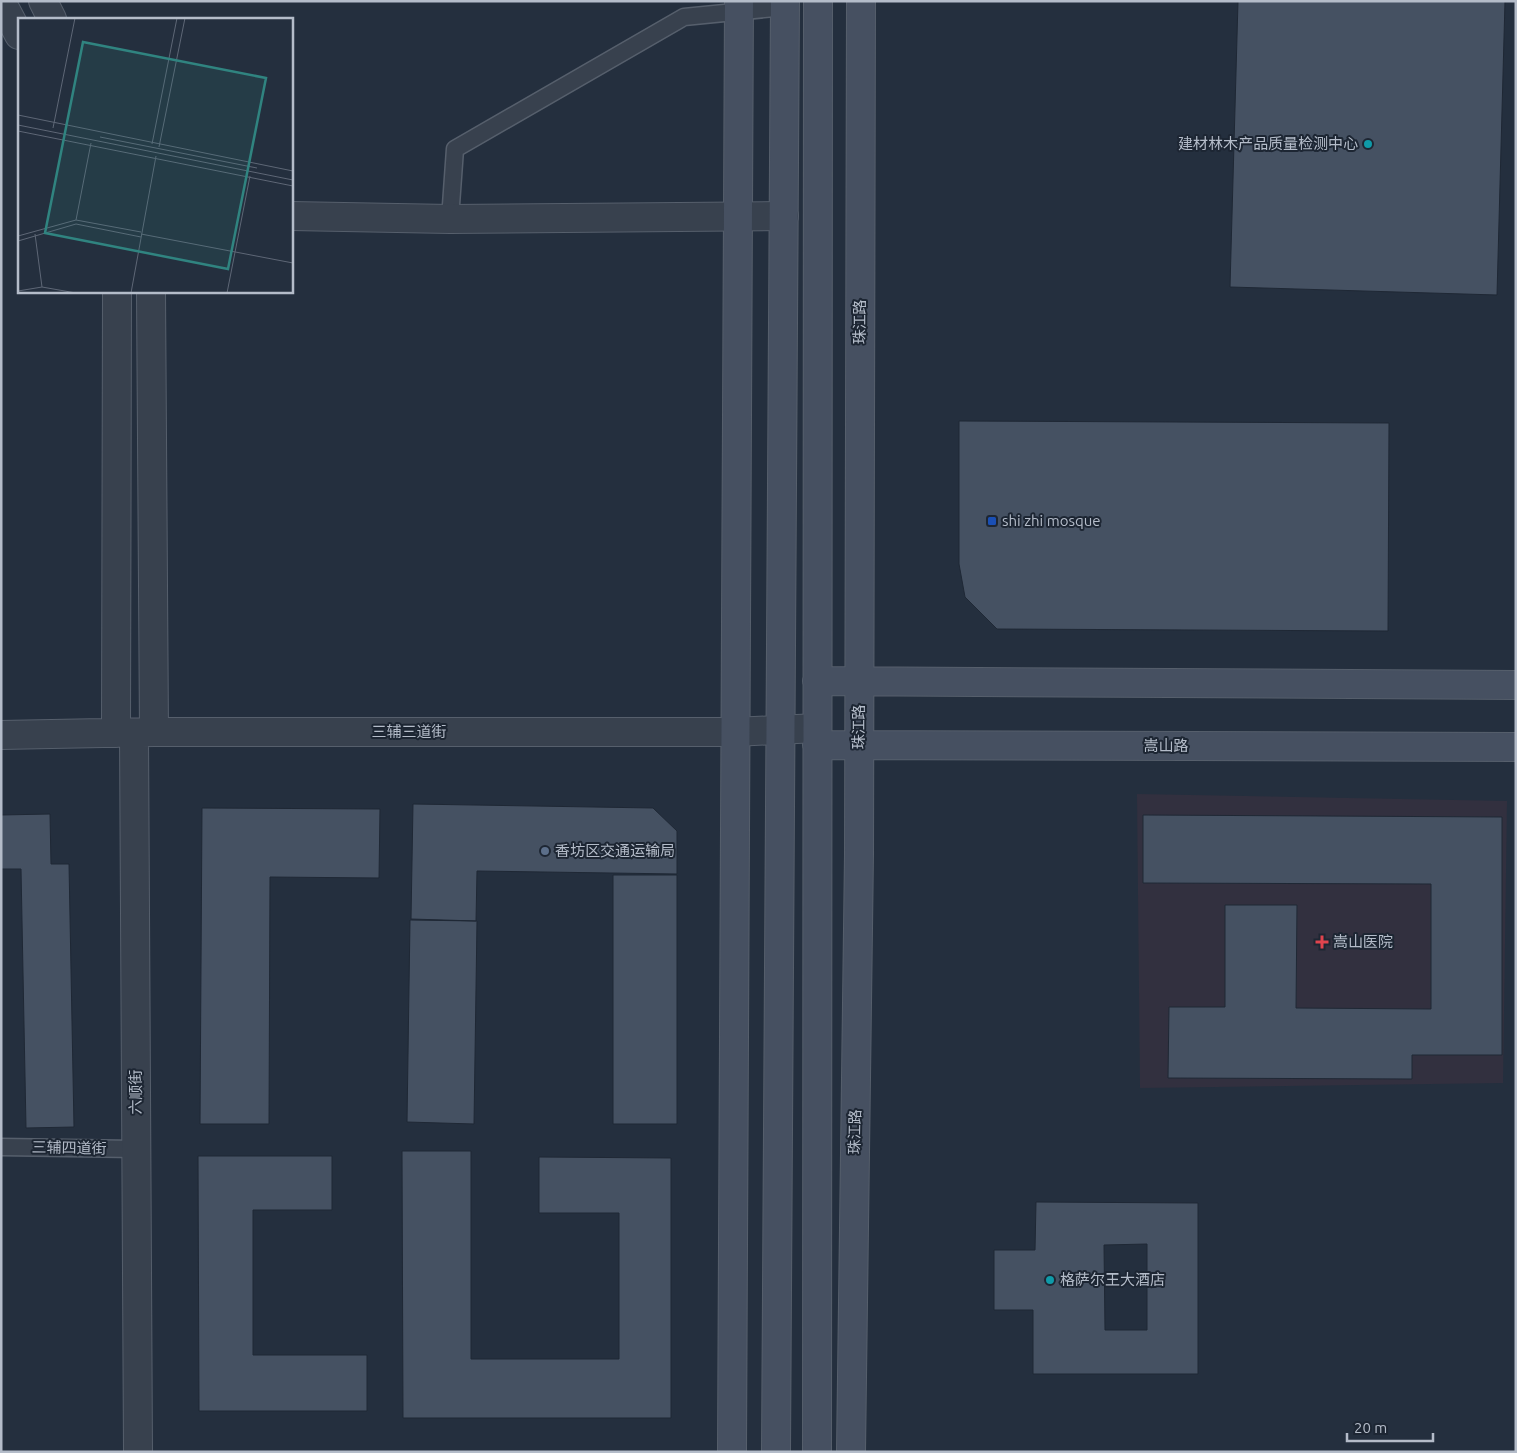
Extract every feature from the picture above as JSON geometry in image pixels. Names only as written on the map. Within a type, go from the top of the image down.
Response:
[{"type":"main road","points":[[817,1452],[818,1]]},
{"type":"main road","name":"珠江路","points":[[851,1452],[859,745],[861,1]]},
{"type":"main road","points":[[776,1452],[785,4]]},
{"type":"main road","points":[[732,1452],[739,6]]},
{"type":"main road","points":[[817,681],[1516,684]]},
{"type":"main road","name":"嵩山路","points":[[817,736],[859,745],[1516,747]]},
{"type":"street","points":[[1,1],[18,33]]},
{"type":"street","points":[[43,1],[52,18]]},
{"type":"street","points":[[292,216],[450,218],[784,216]]},
{"type":"street","points":[[117,292],[135,733]]},
{"type":"street","points":[[135,733],[151,292]]},
{"type":"street","name":"三辅三道街","points":[[1,735],[734,732],[781,729],[817,736]]},
{"type":"street","name":"六顺街","points":[[135,733],[138,1452]]},
{"type":"lane","points":[[450,218],[455,149],[684,17],[739,6],[785,4]]},
{"type":"lane","name":"三辅四道街","points":[[1,1147],[136,1149]]},
{"type":"shaded area","name":"嵩山医院","points":[[1137,794],[1507,801],[1503,1083],[1140,1088]]},
{"type":"building","name":"建材林木产品质量检测中心","points":[[1238,1],[1505,1],[1497,295],[1230,287]]},
{"type":"building","points":[[959,421],[1389,423],[1388,631],[997,629],[965,597],[959,564]]},
{"type":"building","name":"香坊区交通运输局","points":[[413,804],[653,808],[677,831],[677,874],[477,871],[476,921],[411,919]]},
{"type":"building","points":[[202,808],[380,809],[379,878],[270,877],[269,1124],[200,1124]]},
{"type":"building","points":[[50,814],[51,864],[69,864],[74,1127],[26,1128],[21,869],[1,869],[1,815]]},
{"type":"building","points":[[1143,815],[1502,817],[1502,1055],[1412,1055],[1412,1079],[1168,1078],[1169,1007],[1225,1007],[1225,905],[1297,905],[1296,1008],[1431,1009],[1431,884],[1143,883]]},
{"type":"building","points":[[613,875],[677,875],[677,1124],[613,1124]]},
{"type":"building","points":[[410,920],[477,921],[474,1124],[407,1122]]},
{"type":"building","points":[[402,1151],[471,1151],[471,1359],[619,1359],[619,1213],[539,1213],[539,1157],[671,1158],[671,1418],[403,1418]]},
{"type":"building","points":[[198,1156],[332,1156],[332,1210],[253,1210],[253,1355],[367,1355],[367,1411],[199,1411]]},
{"type":"building","name":"格萨尔王大酒店","points":[[1036,1202],[1198,1203],[1198,1374],[1033,1374],[1033,1310],[994,1310],[994,1250],[1035,1250]],"holes":[[[1147,1244],[1147,1330],[1105,1330],[1104,1245]]]},
{"type":"place","name":"建材林木产品质量检测中心","points":[[1368,144]]},
{"type":"place","name":"shi zhi mosque","points":[[992,521]]},
{"type":"place","name":"香坊区交通运输局","points":[[545,851]]},
{"type":"place","name":"嵩山医院","points":[[1322,942]]},
{"type":"place","name":"格萨尔王大酒店","points":[[1050,1280]]}]
